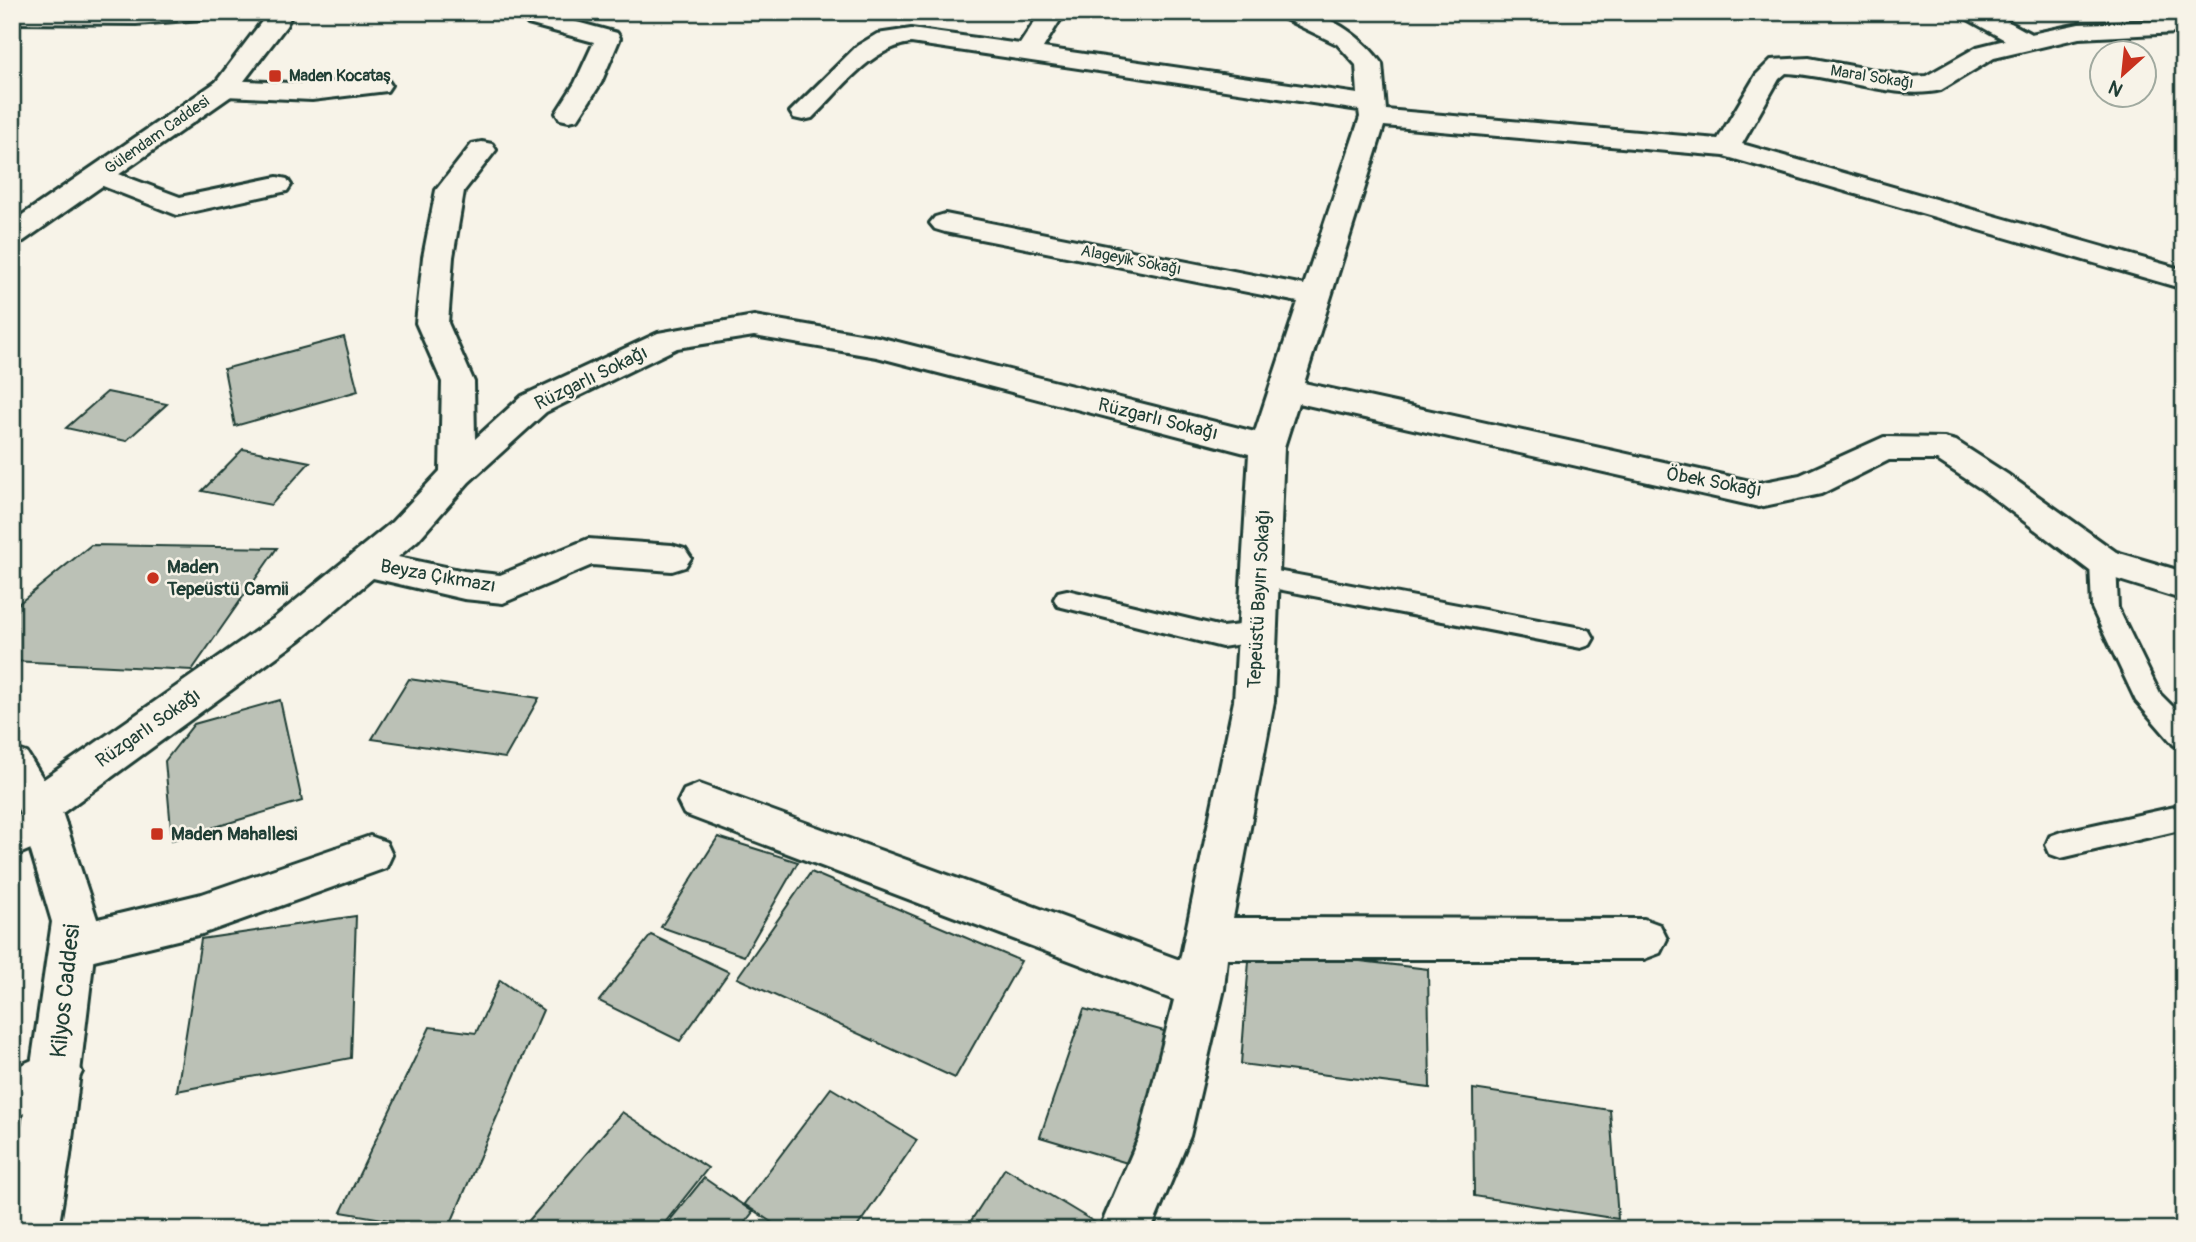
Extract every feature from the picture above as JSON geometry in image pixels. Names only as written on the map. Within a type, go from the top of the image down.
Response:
[{"type":"street","points":[[12,16],[136,17],[202,12]]},
{"type":"street","name":"Gülendam Caddesi","points":[[12,236],[225,88],[277,21],[281,12]]},
{"type":"street","points":[[540,12],[537,19],[608,38],[587,83],[569,113]]},
{"type":"street","points":[[1027,53],[1053,12]]},
{"type":"street","name":"Tepeüstü Bayırı Sokağı","points":[[1125,1230],[1166,1136],[1200,989],[1206,939],[1254,702],[1268,447],[1317,297],[1372,111],[1369,64],[1346,39],[1290,12]]},
{"type":"street","points":[[1973,12],[2028,43]]},
{"type":"street","name":"Maral Sokağı","points":[[1726,148],[1769,75],[1780,65],[1809,66],[1911,85],[1932,84],[1986,52],[2079,31],[2182,33]]},
{"type":"street","points":[[803,112],[866,51],[886,39],[911,36],[1372,111],[1726,148],[2184,280]]},
{"type":"street","points":[[225,88],[312,92],[378,85]]},
{"type":"street","points":[[457,474],[458,382],[432,323],[438,257],[450,190],[482,150]]},
{"type":"street","points":[[100,175],[177,206],[277,184]]},
{"type":"street","name":"Alageyik Sokağı","points":[[945,223],[1317,297]]},
{"type":"street","name":"Rüzgarlı Sokağı","points":[[32,823],[287,629],[405,531],[457,474],[534,404],[669,340],[754,326],[878,347],[1268,447]]},
{"type":"street","name":"Öbek Sokağı","points":[[1287,390],[1759,495],[1809,485],[1884,447],[1944,449],[1995,482],[2103,562],[2184,586]]},
{"type":"street","name":"Beyza Çıkmazı","points":[[366,563],[464,585],[503,589],[588,552],[672,558]]},
{"type":"street","name":"Kilyos Caddesi","points":[[12,765],[32,823],[75,922],[57,1072],[32,1230]]},
{"type":"street","points":[[699,802],[1200,989]]},
{"type":"street","points":[[73,945],[202,914],[370,855]]},
{"type":"street","points":[[1206,939],[1644,939]]},
{"type":"street","points":[[12,1095],[57,1072]]},
{"type":"lane","points":[[2103,562],[2105,608],[2150,701],[2184,737]]},
{"type":"lane","points":[[1261,577],[1581,638]]},
{"type":"lane","points":[[1067,600],[1222,637],[1258,633]]},
{"type":"lane","points":[[2061,845],[2184,817]]},
{"type":"building","points":[[344,337],[358,391],[235,426],[224,369]]},
{"type":"building","points":[[107,392],[167,404],[126,441],[66,428]]},
{"type":"building","points":[[243,449],[310,462],[271,505],[202,491]]},
{"type":"building","name":"Maden Tepeüstü Camii","points":[[91,545],[277,548],[192,670],[12,661],[12,609]]},
{"type":"building","points":[[409,679],[539,698],[505,758],[372,739]]},
{"type":"building","points":[[280,700],[302,801],[172,840],[165,761],[194,724]]},
{"type":"building","points":[[718,837],[798,862],[744,956],[661,927]]},
{"type":"building","points":[[811,872],[1021,961],[955,1078],[737,978]]},
{"type":"building","points":[[356,916],[351,1058],[177,1091],[201,939]]},
{"type":"building","points":[[651,935],[729,972],[680,1041],[599,1001]]},
{"type":"building","points":[[1250,948],[1428,969],[1430,1088],[1241,1064]]},
{"type":"building","points":[[500,980],[543,1010],[448,1230],[341,1212],[430,1027],[476,1033]]},
{"type":"building","points":[[1084,1009],[1182,1036],[1144,1168],[1040,1137]]},
{"type":"building","points":[[831,1088],[917,1140],[855,1230],[783,1230],[744,1204]]},
{"type":"building","points":[[1473,1089],[1610,1110],[1618,1219],[1474,1196]]},
{"type":"building","points":[[622,1112],[708,1168],[659,1230],[531,1230],[525,1225]]},
{"type":"building","points":[[1005,1168],[1096,1223],[1092,1230],[965,1230]]},
{"type":"building","points":[[704,1178],[753,1212],[739,1230],[662,1230]]},
{"type":"place","name":"Maden Kocataş","points":[[275,76]]},
{"type":"place","name":"Maden Tepeüstü Camii","points":[[153,578]]},
{"type":"place","name":"Maden Mahallesi","points":[[157,834]]}]
